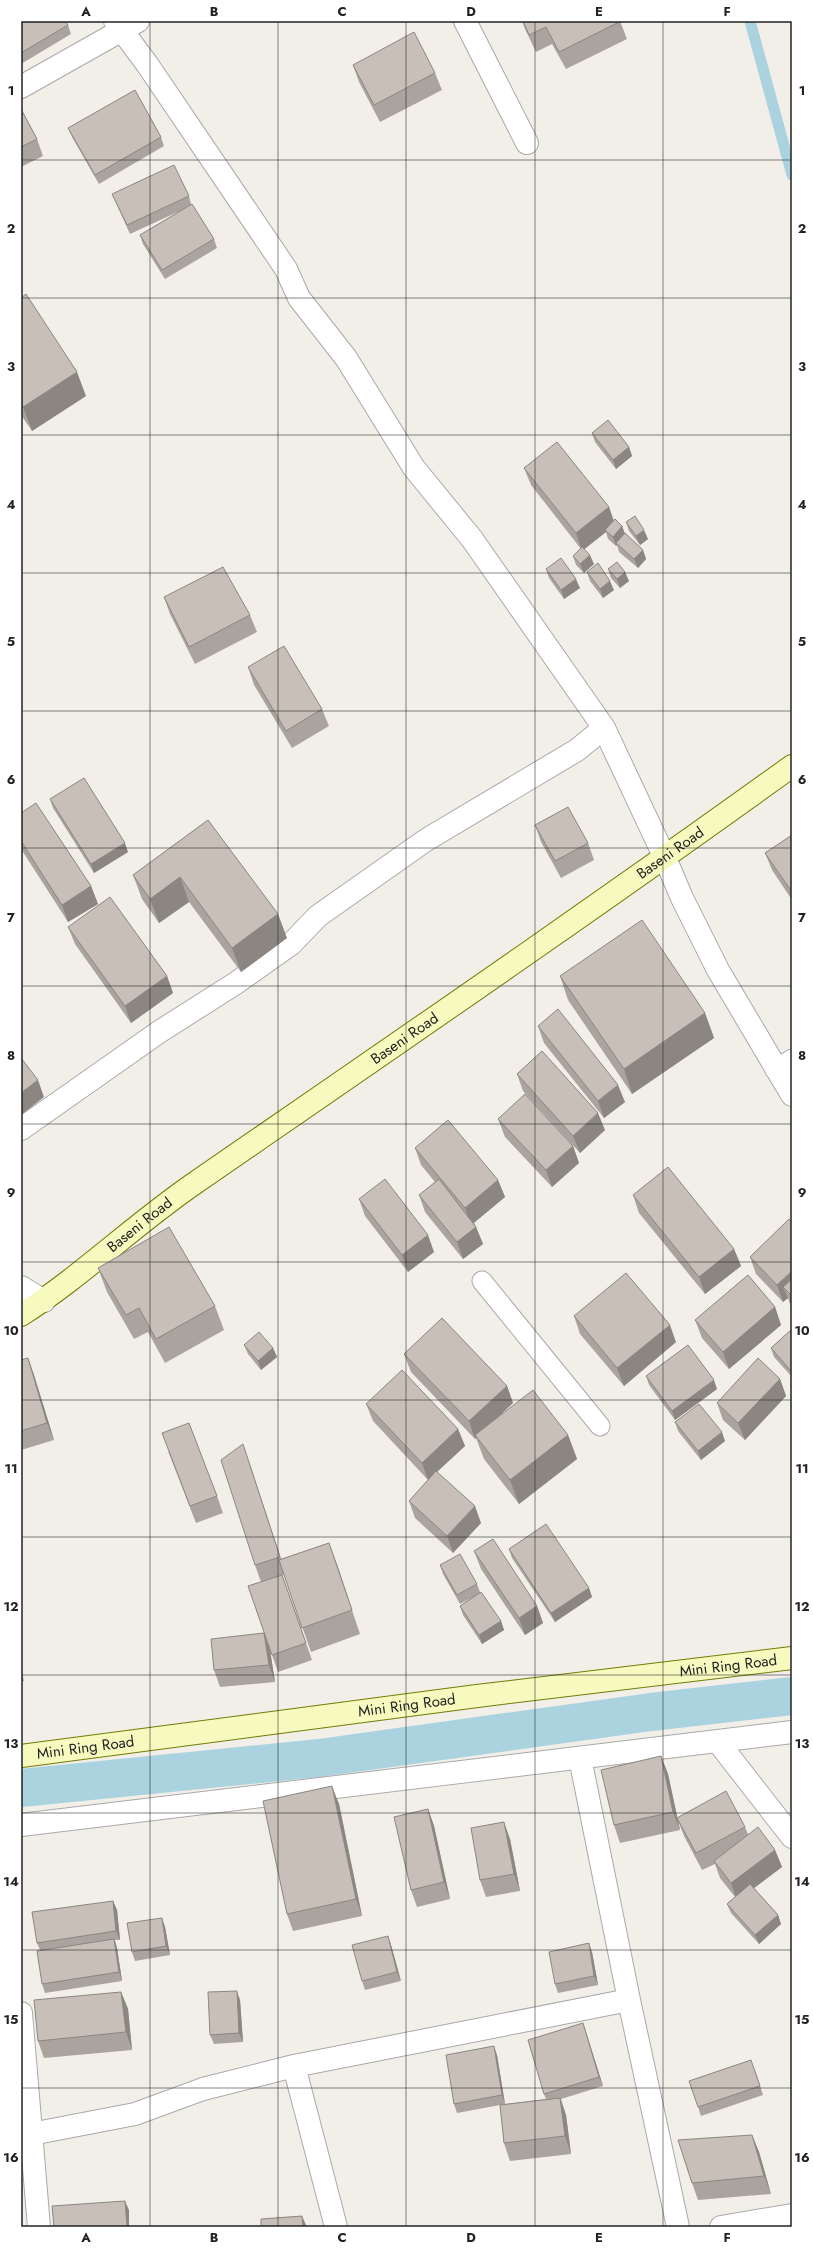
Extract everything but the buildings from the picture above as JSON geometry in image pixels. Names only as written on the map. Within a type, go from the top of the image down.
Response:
[{"type":"street","points":[[465,21],[527,143]]},
{"type":"street","points":[[21,87],[124,24],[148,64],[282,262],[299,298],[346,358],[414,468],[472,539],[604,728],[666,858],[682,898],[718,970],[784,1064],[792,1095]]},
{"type":"street","points":[[21,1129],[159,1032],[236,983],[291,944],[318,916],[426,840],[578,750],[604,728]]},
{"type":"street","name":"Baseni Road","points":[[21,1315],[44,1301],[159,1208],[666,858],[792,766]]},
{"type":"street","points":[[21,1287],[44,1301]]},
{"type":"street","name":"Mini Ring Road","points":[[21,1756],[477,1696],[792,1658]]},
{"type":"street","points":[[21,1825],[792,1732]]},
{"type":"street","points":[[718,1742],[792,1838]]},
{"type":"street","points":[[580,1758],[629,2000],[678,2227]]},
{"type":"street","points":[[31,2134],[135,2114],[203,2090],[294,2066],[629,2000]]},
{"type":"street","points":[[21,2014],[39,2227]]},
{"type":"street","points":[[294,2066],[336,2227]]},
{"type":"street","points":[[721,2227],[792,2215]]},
{"type":"lane","points":[[482,1281],[600,1426]]},
{"type":"waterway","points":[[750,21],[792,175]]},
{"type":"waterway","points":[[21,1788],[319,1758],[651,1712],[792,1696]]}]
